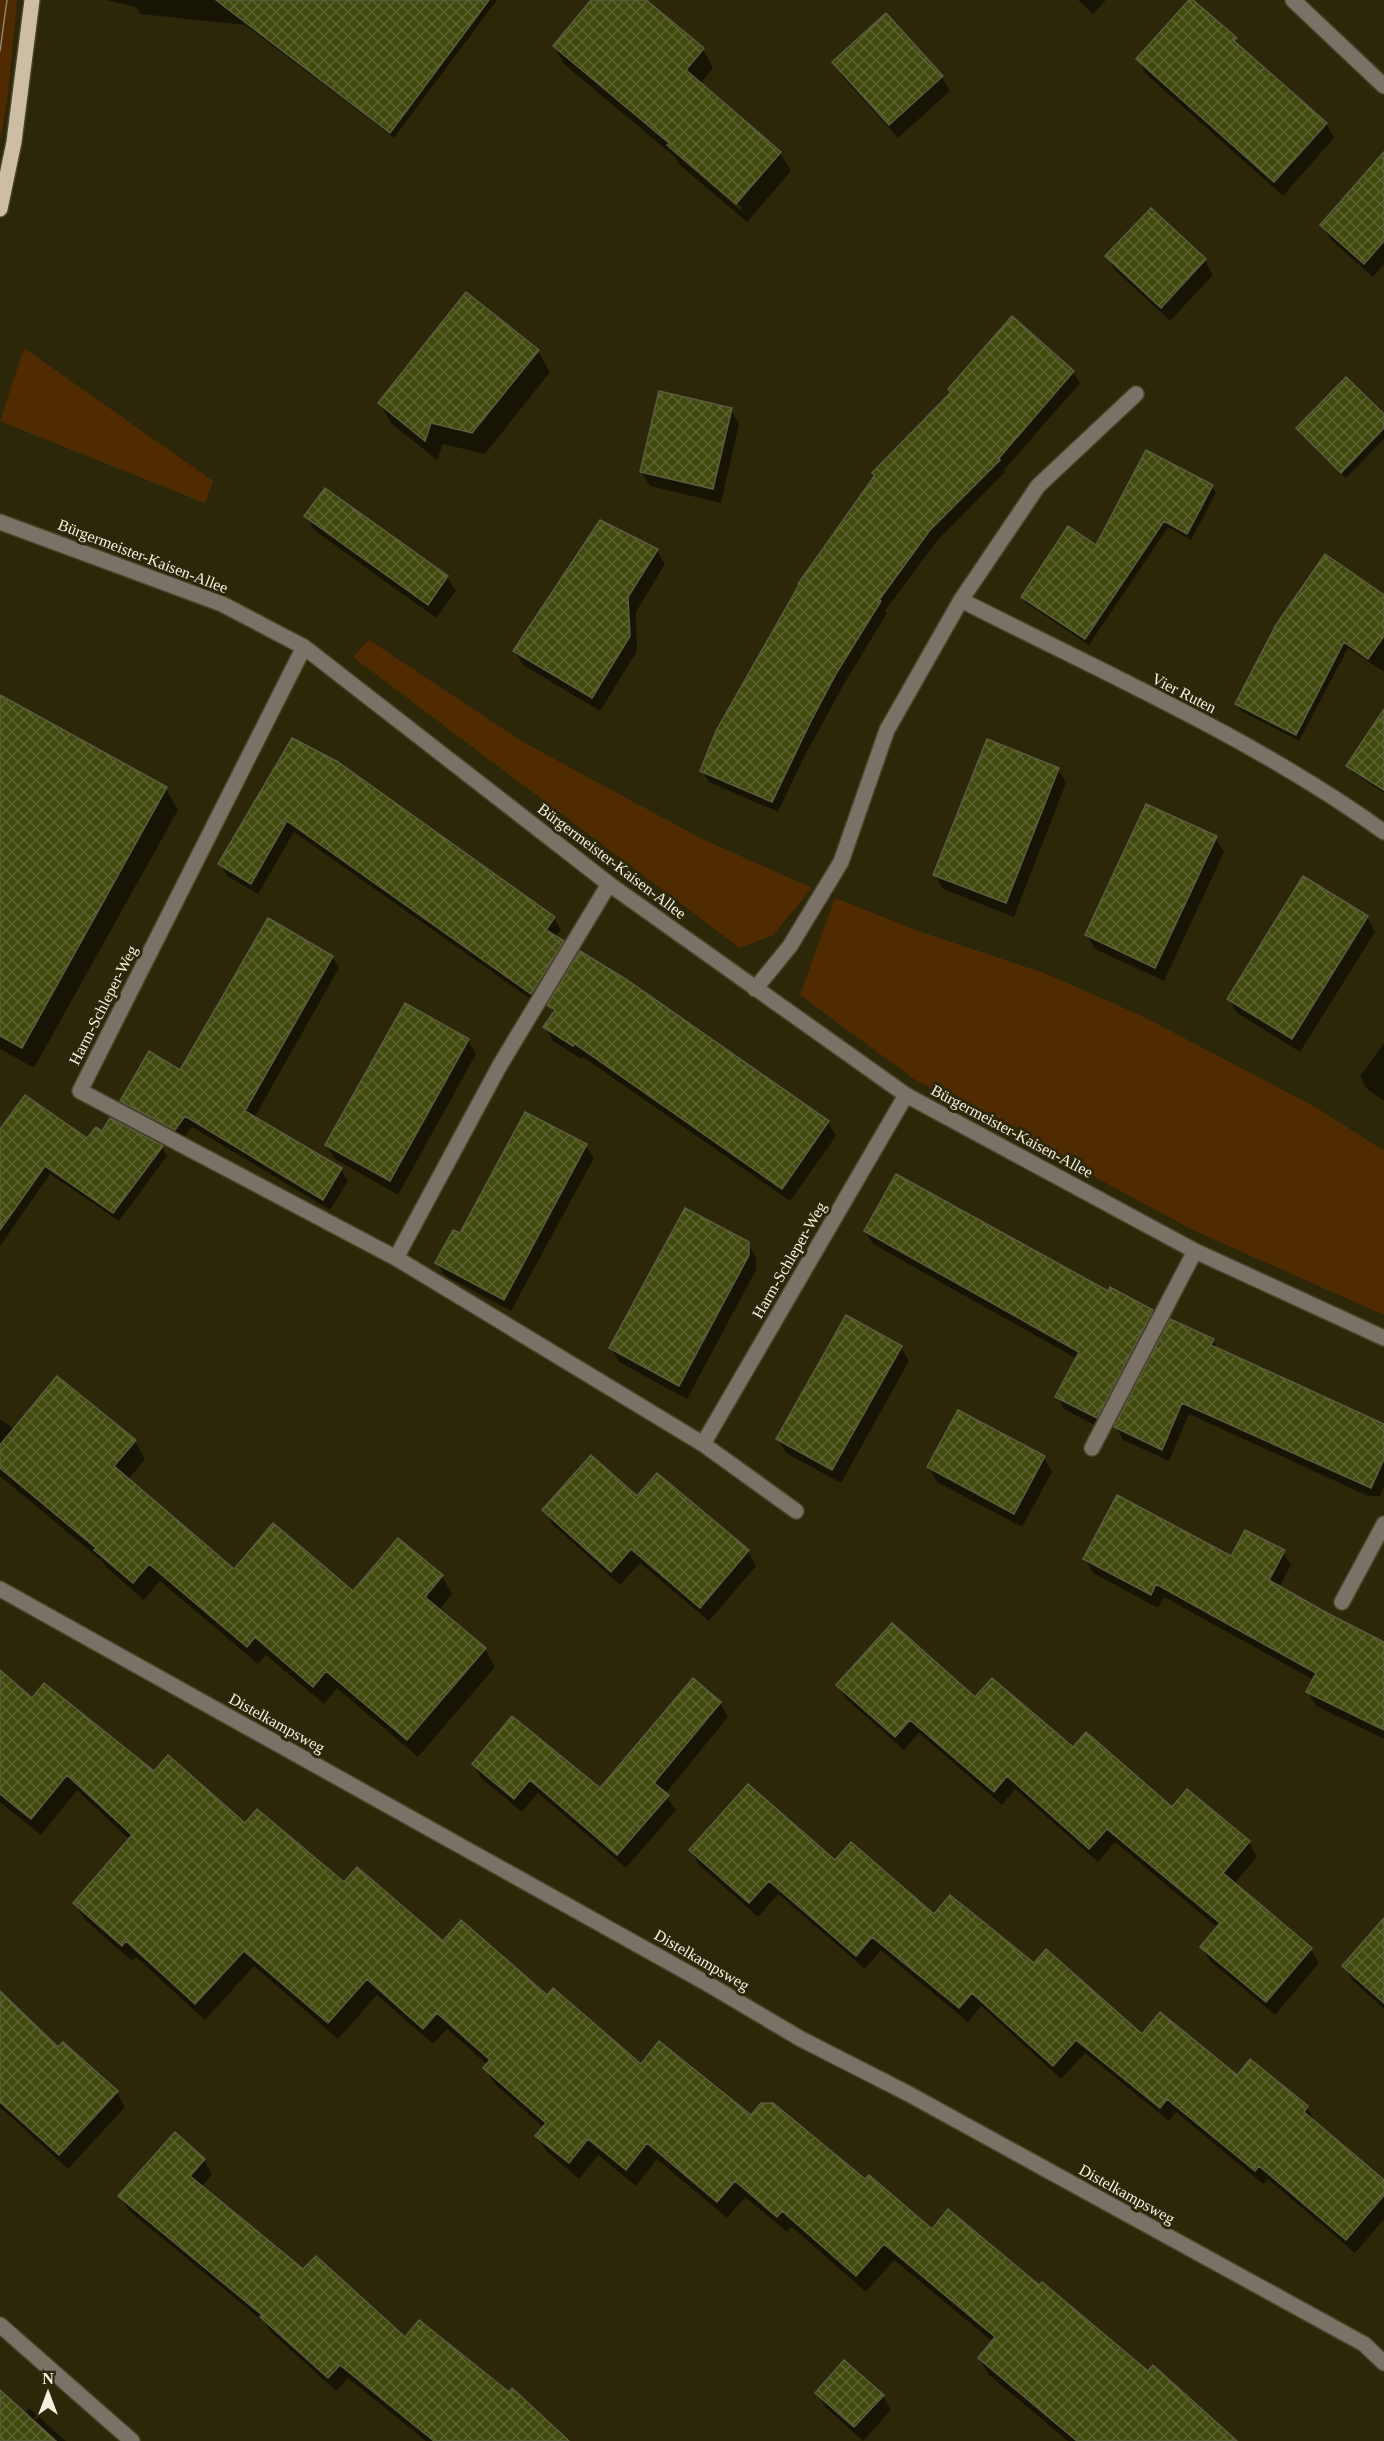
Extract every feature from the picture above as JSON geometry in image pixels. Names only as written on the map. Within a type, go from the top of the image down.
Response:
[{"type":"main road","points":[[0,209],[14,142],[32,0]]},
{"type":"street","points":[[1293,0],[1384,86]]},
{"type":"street","points":[[755,989],[790,946],[842,862],[887,730],[961,600],[1038,486],[1136,394]]},
{"type":"street","name":"Bürgermeister-Kaisen-Allee","points":[[0,522],[222,604],[304,647],[609,884],[906,1095],[1195,1251],[1384,1338]]},
{"type":"street","name":"Vier Ruten","points":[[961,600],[1223,733],[1342,802],[1384,832]]},
{"type":"street","name":"Harm-Schleper-Weg","points":[[304,647],[80,1091],[396,1258],[703,1444],[796,1511]]},
{"type":"street","points":[[396,1258],[500,1065],[609,884]]},
{"type":"street","name":"Harm-Schleper-Weg","points":[[703,1444],[906,1095]]},
{"type":"street","points":[[1092,1448],[1195,1251]]},
{"type":"street","points":[[1342,1602],[1384,1524]]},
{"type":"street","name":"Distelkampsweg","points":[[0,1589],[708,1984],[801,2039],[907,2093],[1364,2344],[1384,2363]]},
{"type":"street","points":[[0,2325],[132,2441]]},
{"type":"shaded area","points":[[0,0],[17,0],[7,103],[0,139]]},
{"type":"shaded area","points":[[24,348],[213,481],[205,503],[0,421]]},
{"type":"shaded area","points":[[369,640],[523,742],[702,839],[812,888],[773,935],[740,948],[353,657]]},
{"type":"shaded area","points":[[835,898],[921,932],[1044,973],[1142,1016],[1317,1108],[1384,1151],[1384,1315],[1193,1230],[914,1079],[800,995]]},
{"type":"building","points":[[216,0],[489,0],[390,133]]},
{"type":"building","points":[[591,0],[646,0],[704,48],[686,70],[781,152],[736,204],[667,145],[669,143],[553,46]]},
{"type":"building","points":[[1189,0],[1193,0],[1237,38],[1234,41],[1327,123],[1274,182],[1136,59]]},
{"type":"building","points":[[886,13],[943,76],[889,125],[832,62]]},
{"type":"building","points":[[1384,152],[1384,241],[1364,264],[1320,225]]},
{"type":"building","points":[[1151,208],[1206,259],[1161,308],[1105,256]]},
{"type":"building","points":[[466,292],[539,350],[472,433],[431,423],[425,441],[378,403]]},
{"type":"building","points":[[1012,316],[1074,371],[999,458],[1000,460],[930,530],[879,600],[881,601],[837,672],[772,802],[700,771],[716,731],[798,584],[875,475],[872,473],[951,392],[948,389]]},
{"type":"building","points":[[1346,377],[1384,414],[1384,428],[1341,473],[1296,428]]},
{"type":"building","points":[[659,391],[732,408],[713,489],[640,472]]},
{"type":"building","points":[[1146,450],[1213,485],[1187,534],[1164,521],[1085,639],[1021,597],[1068,526],[1096,545]]},
{"type":"building","points":[[325,488],[448,576],[428,605],[304,516]]},
{"type":"building","points":[[600,520],[658,549],[628,597],[630,636],[592,698],[513,651]]},
{"type":"building","points":[[1325,554],[1384,595],[1384,636],[1368,659],[1344,642],[1296,735],[1235,704],[1276,625]]},
{"type":"building","points":[[0,695],[167,787],[22,1048],[0,1036]]},
{"type":"building","points":[[1384,709],[1384,790],[1346,766]]},
{"type":"building","points":[[292,738],[338,762],[555,917],[546,930],[564,941],[531,994],[287,821],[251,884],[218,864]]},
{"type":"building","points":[[987,739],[1059,768],[1006,903],[933,875]]},
{"type":"building","points":[[1146,804],[1217,836],[1155,968],[1085,935]]},
{"type":"building","points":[[1303,876],[1368,916],[1292,1039],[1227,999]]},
{"type":"building","points":[[268,918],[333,956],[245,1111],[342,1168],[323,1200],[185,1116],[175,1130],[120,1101],[149,1051],[180,1070]]},
{"type":"building","points":[[580,951],[627,980],[829,1121],[782,1189],[575,1044],[573,1046],[543,1027],[555,1010],[547,1005]]},
{"type":"building","points":[[405,1003],[469,1039],[390,1181],[325,1145]]},
{"type":"building","points":[[25,1095],[87,1138],[96,1127],[102,1131],[110,1118],[163,1146],[113,1213],[45,1166],[0,1230],[0,1129]]},
{"type":"building","points":[[525,1112],[587,1144],[504,1300],[435,1263],[453,1230],[460,1233]]},
{"type":"building","points":[[896,1174],[1108,1291],[1110,1287],[1153,1310],[1097,1418],[1055,1397],[1079,1352],[864,1231]]},
{"type":"building","points":[[685,1208],[749,1242],[749,1255],[679,1386],[609,1348]]},
{"type":"building","points":[[846,1315],[902,1346],[832,1470],[776,1439]]},
{"type":"building","points":[[1170,1319],[1214,1339],[1211,1345],[1384,1424],[1384,1459],[1371,1488],[1182,1403],[1162,1450],[1114,1427]]},
{"type":"building","points":[[57,1376],[136,1440],[114,1466],[234,1569],[273,1523],[353,1591],[398,1538],[443,1575],[425,1597],[486,1648],[407,1740],[326,1671],[313,1687],[255,1637],[247,1647],[149,1564],[133,1583],[94,1550],[96,1548],[0,1468],[0,1445]]},
{"type":"building","points":[[958,1410],[1045,1456],[1014,1514],[927,1467]]},
{"type":"building","points":[[591,1455],[637,1496],[657,1473],[749,1550],[700,1608],[631,1549],[611,1572],[542,1510]]},
{"type":"building","points":[[1117,1495],[1231,1556],[1245,1530],[1285,1550],[1269,1580],[1384,1642],[1384,1730],[1306,1692],[1316,1673],[1156,1584],[1151,1595],[1083,1559]]},
{"type":"building","points":[[892,1623],[975,1697],[992,1678],[1073,1747],[1086,1732],[1172,1807],[1187,1789],[1250,1841],[1223,1873],[1312,1948],[1266,2002],[1200,1947],[1220,1923],[1107,1829],[1089,1849],[1007,1776],[994,1792],[910,1720],[895,1737],[836,1685]]},
{"type":"building","points":[[0,1670],[32,1698],[44,1683],[154,1771],[168,1755],[245,1823],[257,1809],[344,1882],[357,1867],[443,1941],[461,1920],[547,1995],[553,1988],[641,2064],[659,2041],[751,2115],[761,2103],[773,2103],[865,2179],[869,2175],[932,2229],[948,2209],[1039,2285],[1042,2282],[1148,2371],[1153,2365],[1237,2441],[1077,2441],[978,2358],[995,2337],[884,2244],[856,2276],[782,2211],[777,2217],[735,2181],[717,2202],[647,2143],[626,2170],[588,2139],[569,2163],[535,2136],[546,2123],[483,2068],[490,2060],[437,2013],[423,2029],[367,1979],[328,2023],[244,1951],[195,2004],[126,1941],[122,1946],[73,1903],[132,1835],[67,1775],[31,1819],[0,1794]]},
{"type":"building","points":[[693,1678],[721,1702],[654,1783],[669,1795],[617,1855],[530,1780],[514,1799],[472,1764],[512,1716],[600,1788]]},
{"type":"building","points":[[748,1784],[835,1860],[851,1842],[934,1914],[950,1895],[1034,1963],[1046,1949],[1142,2034],[1160,2012],[1237,2075],[1250,2059],[1308,2106],[1304,2112],[1384,2180],[1384,2195],[1346,2240],[1259,2166],[1255,2171],[1167,2099],[1160,2108],[1076,2040],[1053,2066],[972,1993],[959,2008],[872,1937],[856,1956],[769,1881],[749,1903],[689,1850]]},
{"type":"building","points":[[1384,1918],[1384,2003],[1342,1966]]},
{"type":"building","points":[[0,1991],[58,2047],[63,2042],[118,2091],[59,2155],[0,2102]]},
{"type":"building","points":[[175,2132],[205,2159],[190,2176],[303,2269],[316,2256],[405,2337],[419,2320],[509,2392],[512,2388],[569,2441],[434,2441],[340,2365],[328,2378],[260,2317],[262,2315],[118,2196]]},
{"type":"building","points":[[844,2360],[884,2395],[854,2427],[815,2393]]},
{"type":"building","points":[[0,2390],[56,2441],[0,2441]]},
{"type":"tram line","points":[[0,51],[7,0]]}]
